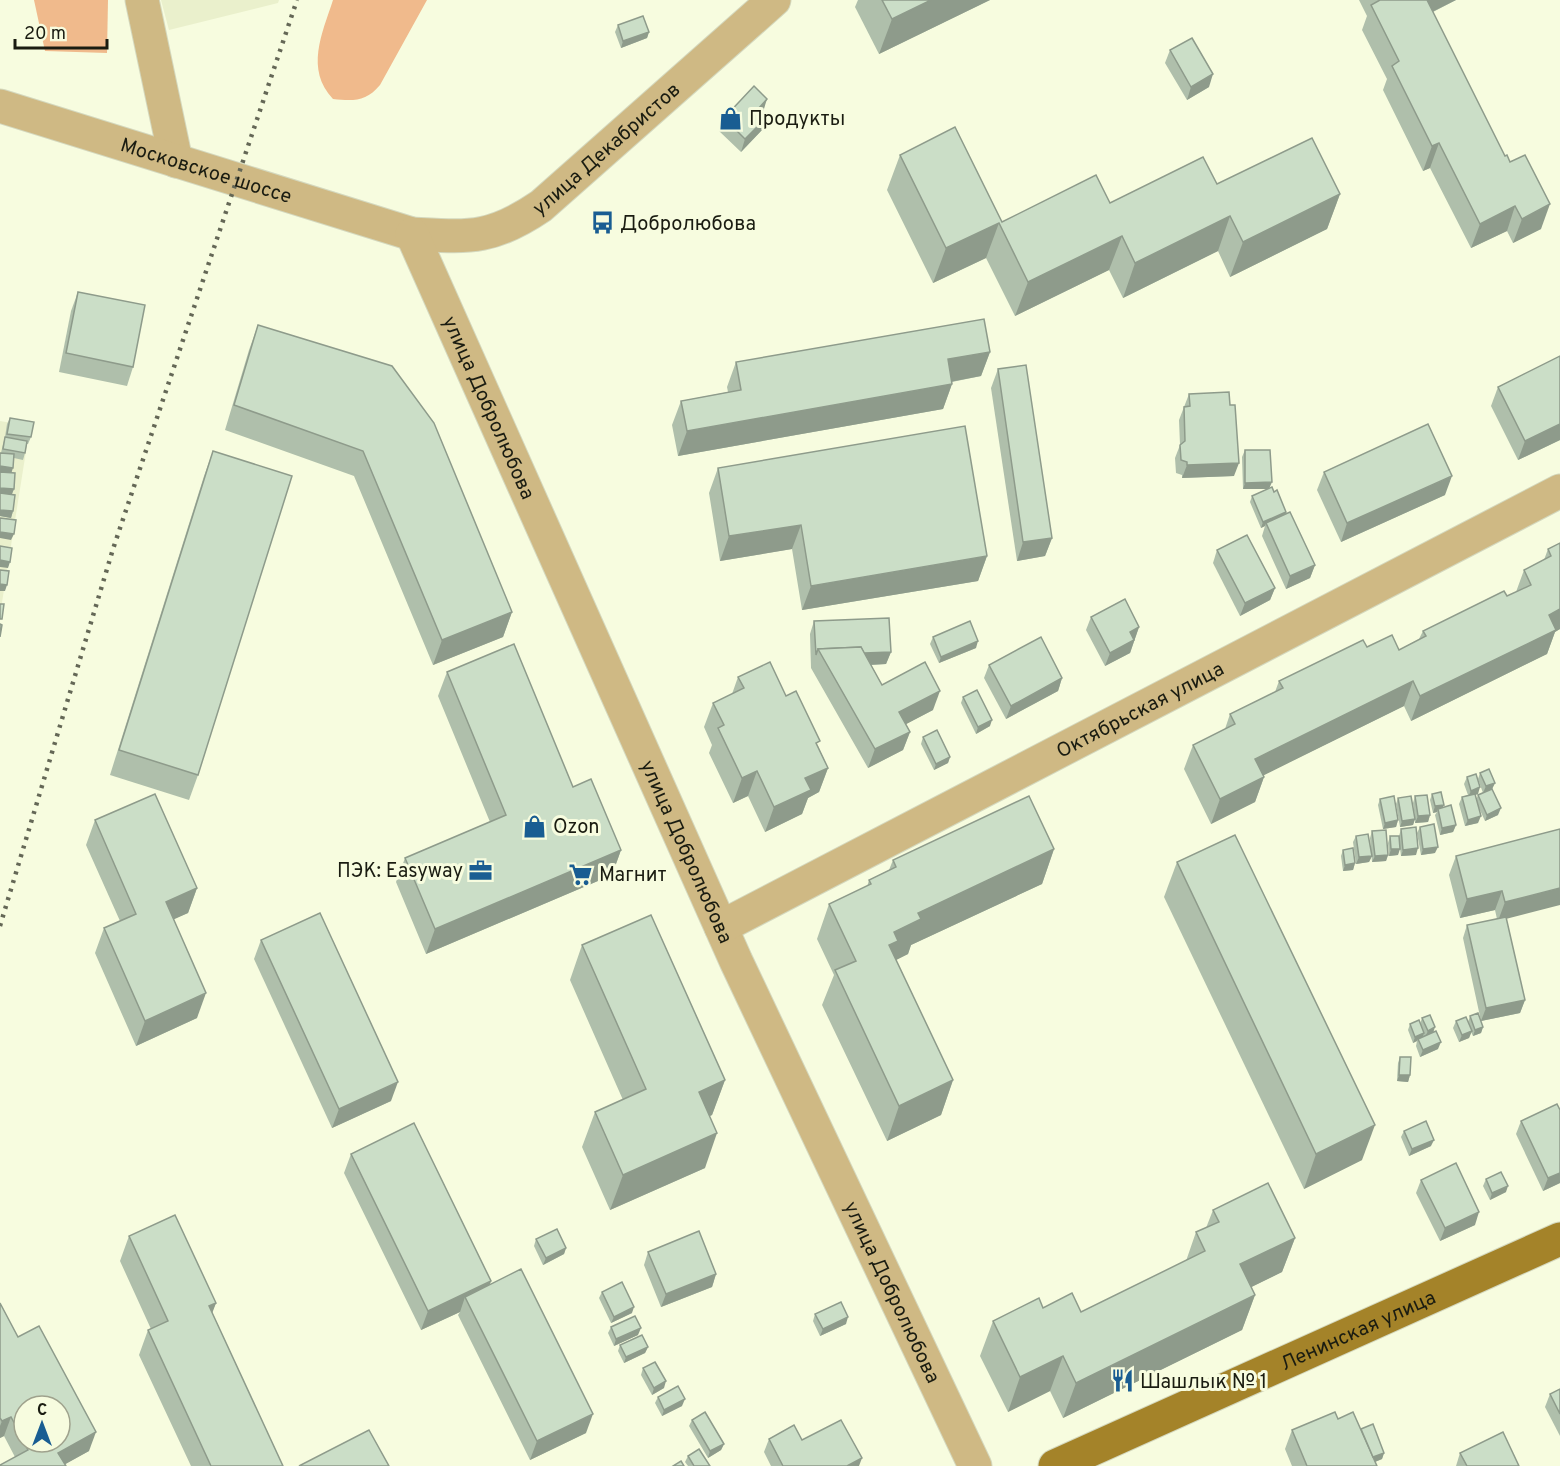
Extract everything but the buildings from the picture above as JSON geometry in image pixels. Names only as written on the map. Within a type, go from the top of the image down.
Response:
[{"type":"main road","name":"Ленинская улица","points":[[1055,1466],[1559,1243]]},
{"type":"street","points":[[142,0],[176,161]]},
{"type":"street","name":"улица Декабристов","points":[[412,234],[472,237],[514,225],[541,206],[774,0]]},
{"type":"street","name":"Московское шоссе","points":[[0,106],[412,234]]},
{"type":"street","name":"улица Добролюбова","points":[[412,234],[720,927],[975,1466]]},
{"type":"street","name":"Октябрьская улица","points":[[720,927],[1560,491]]},
{"type":"shaded area","points":[[34,0],[108,0],[107,53],[45,51]]},
{"type":"shaded area","points":[[161,0],[279,0],[278,3],[169,30]]},
{"type":"shaded area","points":[[333,0],[427,0],[380,85],[370,95],[359,99],[333,99],[320,76],[318,51]]},
{"type":"shaded area","points":[[0,421],[30,426],[0,615]]},
{"type":"railway","points":[[0,926],[113,549],[297,0]]},
{"type":"place","name":"Продукты","points":[[731,118]]},
{"type":"place","name":"Добролюбова","points":[[602,223]]},
{"type":"place","name":"Ozon","points":[[535,826]]},
{"type":"place","name":"ПЭК: Easyway","points":[[481,870]]},
{"type":"place","name":"Магнит","points":[[581,874]]},
{"type":"place","name":"Шашлык № 1","points":[[1122,1381]]}]
